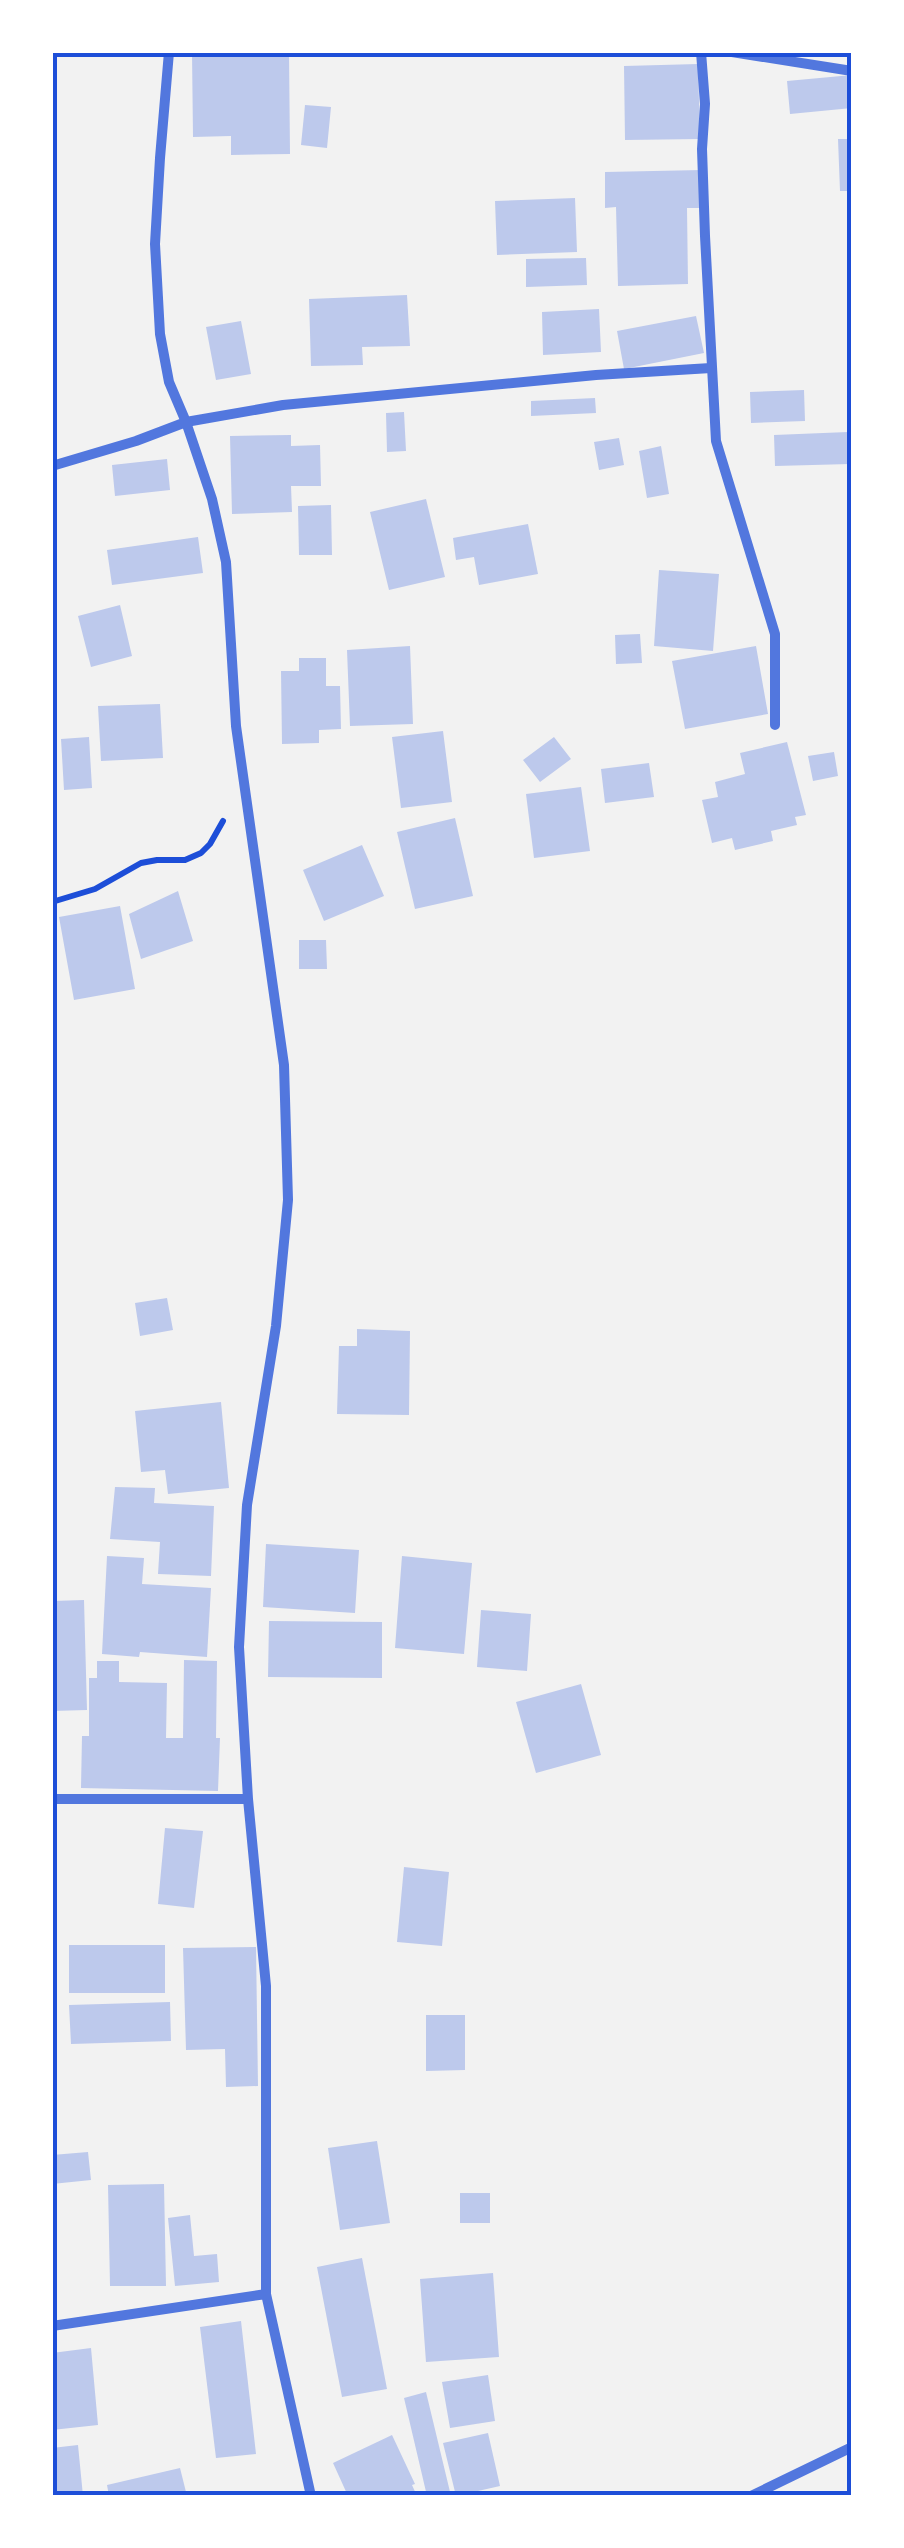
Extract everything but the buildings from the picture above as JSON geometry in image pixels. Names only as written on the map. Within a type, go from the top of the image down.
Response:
[{"type":"street","points":[[169,52],[155,244],[160,334],[169,382],[212,499],[226,562],[236,726],[284,1066],[288,1200],[276,1326],[247,1505],[239,1647],[248,1799],[266,1986],[266,2294],[311,2496]]},
{"type":"street","points":[[701,52],[716,440],[776,634],[776,725]]},
{"type":"street","points":[[732,52],[852,71]]},
{"type":"street","points":[[52,466],[186,422],[283,405],[711,368]]},
{"type":"street","points":[[52,1799],[248,1799]]},
{"type":"street","points":[[52,2326],[266,2294]]},
{"type":"street","points":[[751,2496],[852,2447]]},
{"type":"path","points":[[52,902],[95,889],[141,863],[186,860],[201,853],[246,787]]}]
